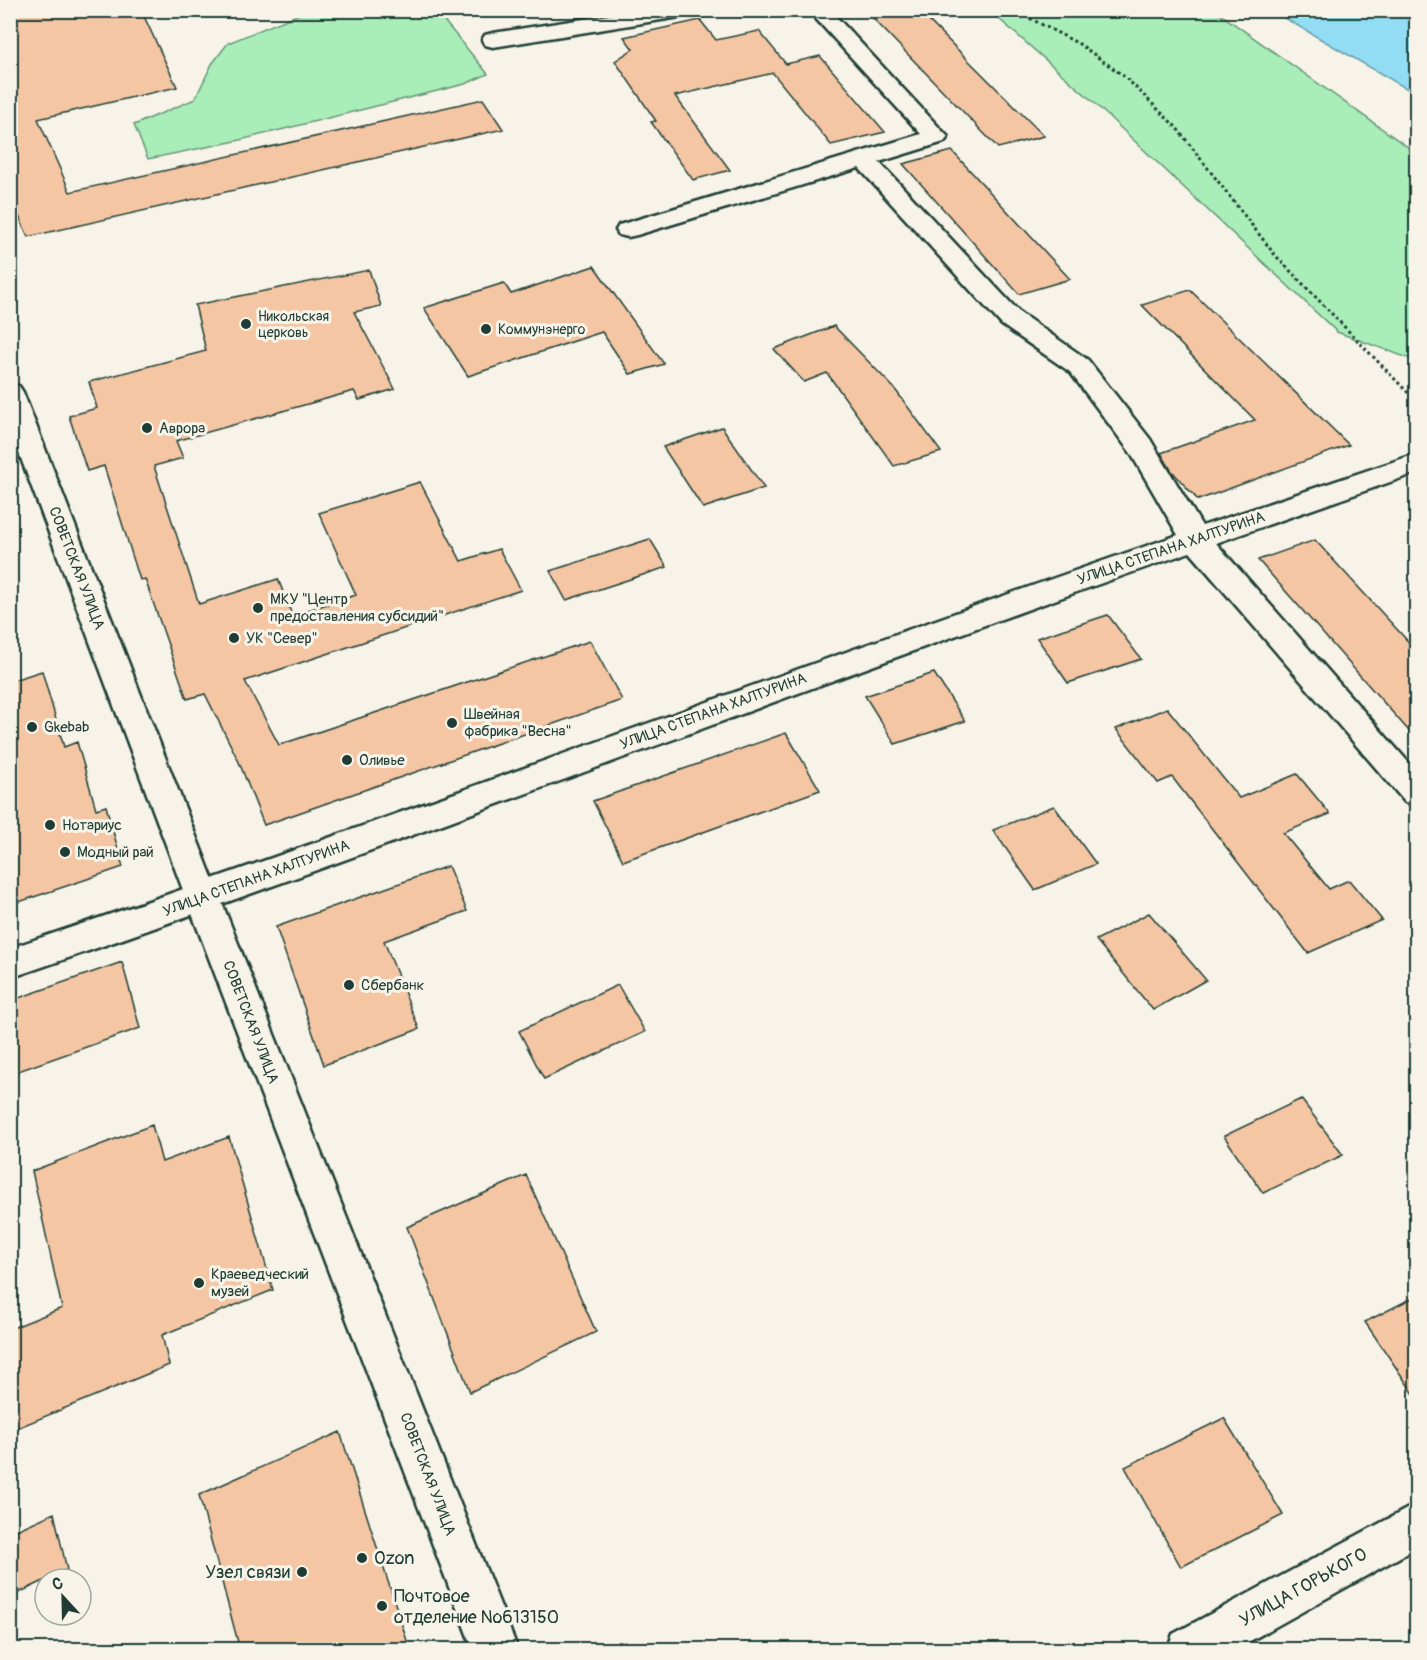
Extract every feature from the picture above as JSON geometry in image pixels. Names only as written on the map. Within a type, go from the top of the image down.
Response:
[{"type":"street","points":[[493,40],[686,10]]},
{"type":"street","points":[[628,230],[936,137],[818,10]]},
{"type":"street","points":[[865,160],[1011,319],[1079,366],[1140,446],[1195,539],[1416,793]]},
{"type":"street","name":"СОВЕТСКАЯ УЛИЦА","points":[[10,392],[203,898],[496,1650]]},
{"type":"street","name":"УЛИЦА СТЕПАНА ХАЛТУРИНА","points":[[10,963],[203,898],[935,630],[1416,463]]},
{"type":"street","name":"УЛИЦА ГОРЬКОГО","points":[[1189,1650],[1416,1525]]},
{"type":"path","points":[[1014,10],[1081,45],[1134,86],[1176,127],[1275,255],[1416,401]]},
{"type":"green space","points":[[309,10],[436,11],[488,74],[465,84],[236,141],[148,159],[134,125],[195,99],[212,64],[228,43]]},
{"type":"green space","points":[[990,11],[1216,11],[1416,153],[1416,361],[1337,332],[1089,98]]},
{"type":"water","points":[[1272,11],[1416,11],[1416,94]]},
{"type":"building","points":[[10,10],[141,10],[177,87],[38,119],[70,192],[483,99],[503,129],[28,237],[10,195]]},
{"type":"building","points":[[865,10],[918,10],[1044,136],[998,148]]},
{"type":"building","points":[[700,20],[716,40],[759,31],[786,64],[820,56],[885,132],[831,145],[773,73],[675,96],[730,170],[693,180],[651,122],[656,121],[615,61],[633,49],[624,37]]},
{"type":"building","points":[[952,151],[1070,279],[1019,294],[903,164]]},
{"type":"building","points":[[594,266],[664,364],[630,374],[602,332],[468,376],[424,308],[504,283],[511,294]]},
{"type":"building","points":[[369,270],[381,306],[354,312],[395,389],[359,400],[354,391],[176,441],[183,458],[154,466],[199,604],[278,579],[292,615],[356,595],[319,513],[420,482],[461,561],[499,549],[521,590],[245,681],[279,745],[590,641],[622,700],[264,825],[239,762],[205,694],[187,699],[145,579],[140,580],[104,466],[87,471],[69,416],[97,408],[89,382],[206,351],[195,305]]},
{"type":"building","points":[[1190,290],[1349,445],[1198,500],[1171,470],[1161,453],[1255,420],[1142,305]]},
{"type":"building","points":[[834,326],[894,388],[941,452],[894,466],[827,373],[804,382],[774,349]]},
{"type":"building","points":[[722,427],[764,488],[703,508],[663,447]]},
{"type":"building","points":[[650,539],[667,567],[566,600],[550,571]]},
{"type":"building","points":[[1315,540],[1416,650],[1416,739],[1258,560]]},
{"type":"building","points":[[1108,615],[1141,659],[1068,683],[1037,638]]},
{"type":"building","points":[[42,671],[64,747],[77,742],[96,809],[106,806],[123,867],[10,905],[10,681]]},
{"type":"building","points":[[934,673],[965,721],[895,744],[865,696]]},
{"type":"building","points":[[1167,708],[1239,798],[1297,774],[1330,814],[1283,833],[1329,889],[1349,880],[1382,920],[1308,953],[1172,777],[1158,783],[1116,729]]},
{"type":"building","points":[[786,733],[820,790],[623,861],[593,801]]},
{"type":"building","points":[[1054,806],[1096,864],[1035,890],[993,830]]},
{"type":"building","name":"Сбербанк","points":[[448,866],[467,911],[384,941],[419,1029],[324,1065],[276,927]]},
{"type":"building","points":[[1149,913],[1206,980],[1153,1010],[1096,940]]},
{"type":"building","points":[[122,962],[140,1028],[10,1074],[10,1001]]},
{"type":"building","points":[[618,985],[645,1032],[544,1079],[519,1031]]},
{"type":"building","points":[[1301,1099],[1343,1155],[1263,1193],[1224,1136]]},
{"type":"building","name":"Краеведческий музей","points":[[152,1125],[162,1162],[229,1137],[273,1290],[162,1335],[169,1365],[10,1431],[10,1329],[62,1308],[32,1171]]},
{"type":"building","points":[[526,1175],[596,1332],[470,1392],[407,1227]]},
{"type":"building","points":[[1416,1296],[1416,1397],[1365,1322]]},
{"type":"building","points":[[1224,1418],[1283,1515],[1181,1567],[1125,1467]]},
{"type":"building","name":"Узел связи","points":[[340,1432],[410,1650],[240,1650],[199,1495]]},
{"type":"building","points":[[54,1513],[66,1567],[33,1567],[33,1586],[10,1597],[10,1533]]},
{"type":"place","name":"Никольская церковь","points":[[246,324]]},
{"type":"place","name":"Коммунэнерго","points":[[486,329]]},
{"type":"place","name":"Аврора","points":[[147,428]]},
{"type":"place","name":"МКУ \"Центр предоставления субсидий\"","points":[[258,608]]},
{"type":"place","name":"УК \"Север\"","points":[[234,638]]},
{"type":"place","name":"Швейная фабрика \"Весна\"","points":[[452,723]]},
{"type":"place","name":"Gkebab","points":[[32,727]]},
{"type":"place","name":"Оливье","points":[[347,760]]},
{"type":"place","name":"Нотариус","points":[[50,825]]},
{"type":"place","name":"Модный рай","points":[[65,852]]},
{"type":"place","name":"Сбербанк","points":[[349,985]]},
{"type":"place","name":"Краеведческий музей","points":[[199,1283]]},
{"type":"place","name":"Ozon","points":[[362,1558]]},
{"type":"place","name":"Узел связи","points":[[302,1572]]},
{"type":"place","name":"Почтовое отделение №613150","points":[[382,1606]]}]
